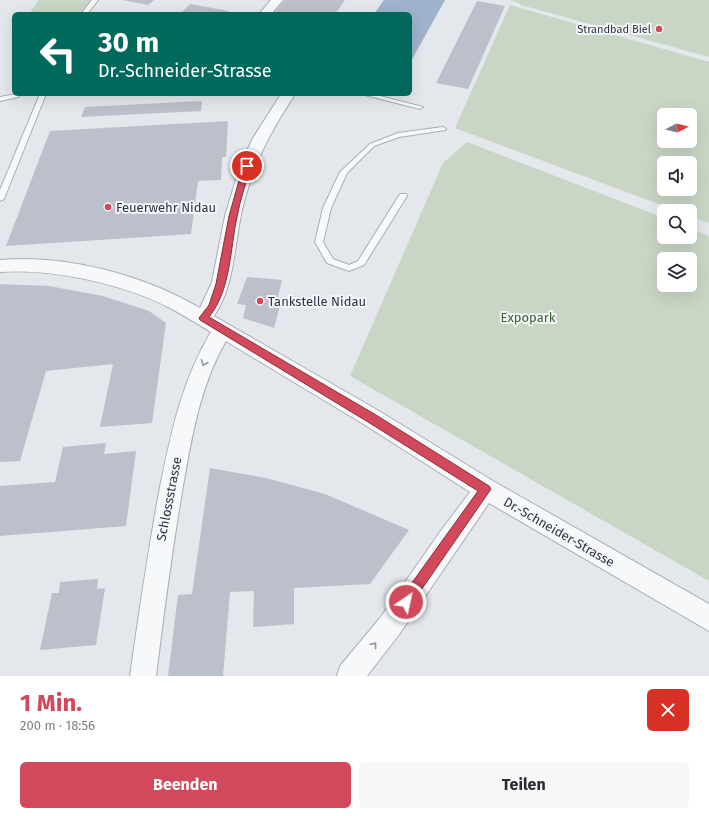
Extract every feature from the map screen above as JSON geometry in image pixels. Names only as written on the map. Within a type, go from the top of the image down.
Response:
[{"type":"street","points":[[267,12],[277,0]]},
{"type":"street","points":[[204,318],[213,306],[220,284],[233,216],[247,166],[263,133],[287,96]]},
{"type":"street","name":"Dr.-Schneider-Strasse","points":[[0,266],[23,264],[90,273],[121,281],[177,303],[372,418],[485,489],[709,618]]},
{"type":"street","name":"Schlossstrasse","points":[[143,676],[161,544],[180,441],[193,390],[205,359],[223,329]]},
{"type":"street","points":[[350,676],[389,627],[448,540],[463,522],[485,489]]},
{"type":"lane","points":[[86,12],[95,0]]},
{"type":"lane","points":[[0,99],[16,96]]},
{"type":"lane","points":[[0,199],[42,96]]},
{"type":"lane","points":[[373,96],[420,107]]},
{"type":"lane","points":[[403,196],[361,263],[349,268],[330,261],[319,242],[327,208],[344,172],[372,145],[398,135],[443,129]]},
{"type":"green space","points":[[39,0],[95,0],[86,12],[30,12]]},
{"type":"green space","name":"Strandbad Biel","points":[[510,0],[709,0],[709,57],[521,5]]},
{"type":"green space","points":[[510,5],[709,62],[709,223],[697,219],[697,204],[658,204],[455,128]]},
{"type":"green space","name":"Expopark","points":[[467,142],[657,215],[657,244],[697,244],[697,231],[709,236],[709,581],[350,376],[443,163]]},
{"type":"water","points":[[384,0],[445,0],[412,59],[412,12],[375,12]]},
{"type":"building","points":[[123,0],[154,0],[148,5]]},
{"type":"building","points":[[285,0],[345,0],[337,12],[275,12]]},
{"type":"building","points":[[477,1],[505,6],[468,89],[436,83]]},
{"type":"building","points":[[190,4],[229,11],[228,12],[182,12]]},
{"type":"building","points":[[202,101],[201,111],[81,117],[85,107]]},
{"type":"building","name":"Feuerwehr Nidau","points":[[228,121],[226,157],[222,157],[221,180],[198,181],[191,234],[6,246],[50,131]]},
{"type":"building","name":"Tankstelle Nidau","points":[[247,277],[282,280],[278,297],[282,298],[274,328],[243,318],[246,305],[237,304]]},
{"type":"building","points":[[0,284],[49,286],[103,296],[149,311],[166,323],[152,423],[100,427],[113,364],[46,371],[20,461],[0,462]]},
{"type":"building","points":[[106,443],[104,454],[136,451],[126,526],[0,536],[0,486],[55,482],[63,447]]},
{"type":"building","points":[[210,468],[266,478],[325,494],[409,530],[370,584],[294,588],[294,624],[253,627],[254,591],[230,592],[223,676],[168,676],[178,595],[192,594]]},
{"type":"building","points":[[98,579],[97,589],[105,588],[96,645],[40,650],[52,593],[59,593],[60,582]]},
{"type":"place","name":"Strandbad Biel","points":[[659,29]]},
{"type":"place","name":"Feuerwehr Nidau","points":[[108,207]]},
{"type":"place","name":"Tankstelle Nidau","points":[[260,301]]},
{"type":"route","points":[[247,166],[233,216],[220,284],[213,306],[204,318],[282,366],[372,418],[485,489],[406,602]]}]
